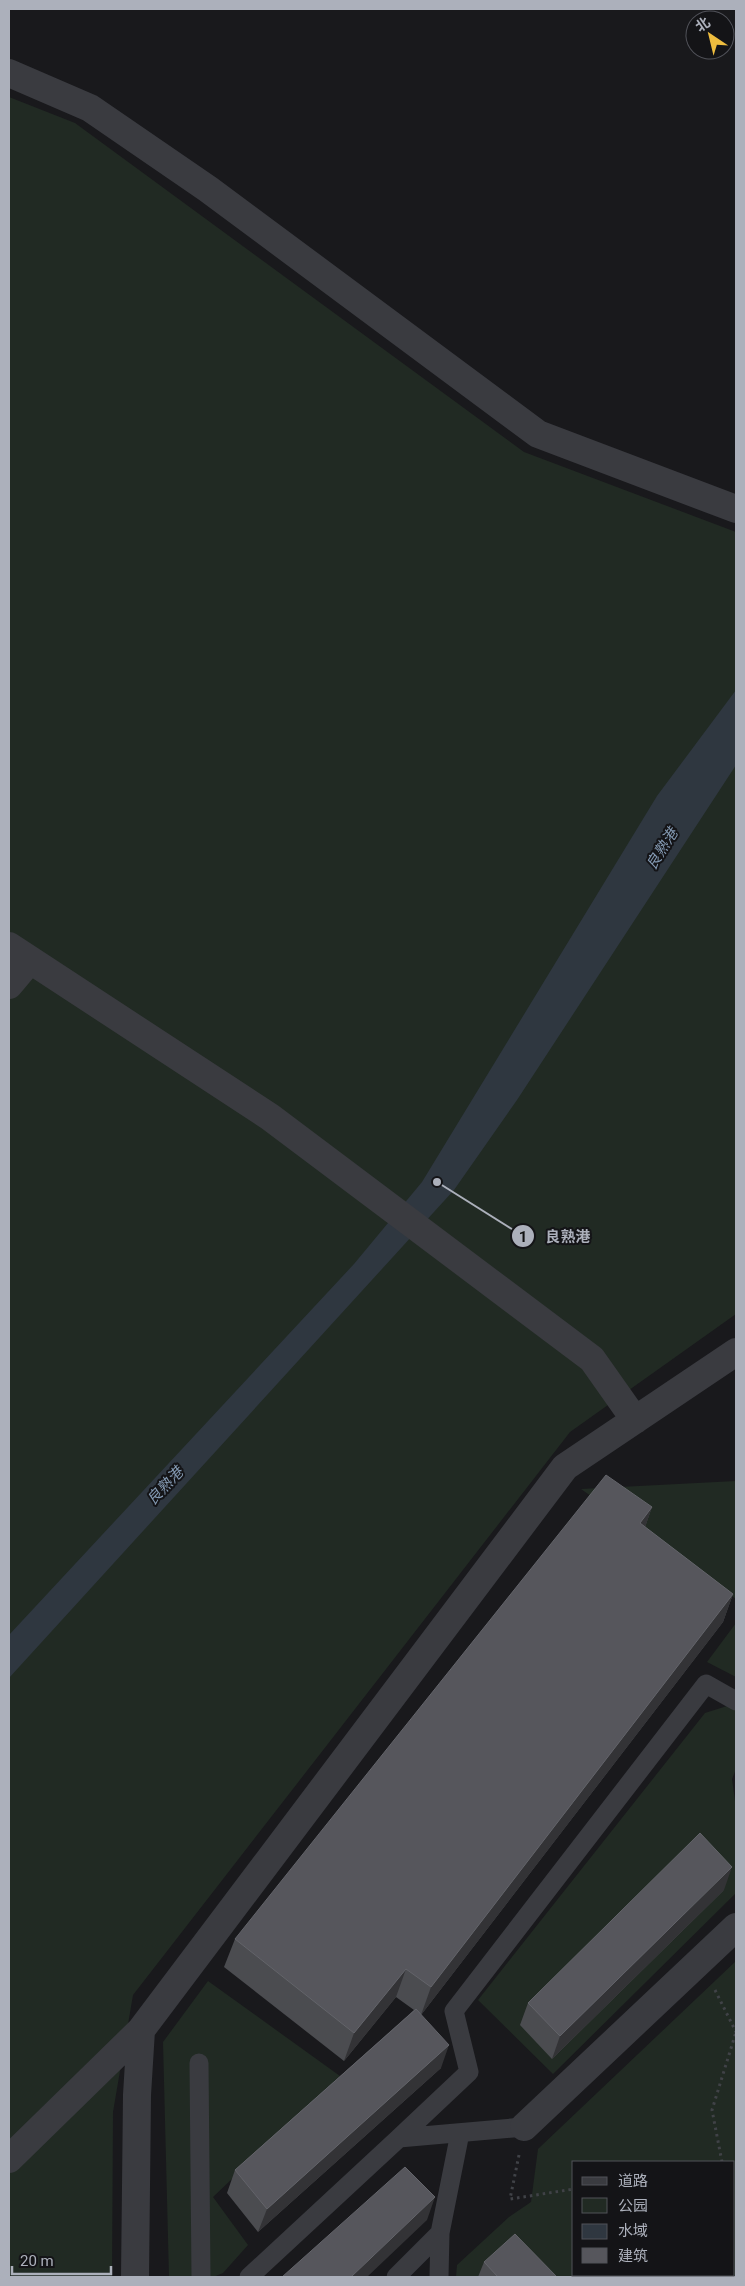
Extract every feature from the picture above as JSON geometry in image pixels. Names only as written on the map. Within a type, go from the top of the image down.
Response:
[{"type":"street","points":[[9,74],[90,108],[208,189],[538,434],[736,509]]},
{"type":"street","points":[[9,985],[19,953],[270,1117],[592,1358],[635,1420]]},
{"type":"street","points":[[9,2159],[141,2030],[565,1467],[736,1352]]},
{"type":"street","points":[[524,2128],[736,1927]]},
{"type":"street","points":[[135,2277],[137,2095],[141,2030]]},
{"type":"lane","points":[[249,2277],[469,2072],[454,2011],[706,1684],[736,1701]]},
{"type":"lane","points":[[199,2063],[201,2277]]},
{"type":"lane","points":[[399,2138],[524,2128]]},
{"type":"lane","points":[[439,2277],[440,2233],[460,2133]]},
{"type":"lane","points":[[396,2277],[440,2233]]},
{"type":"path","points":[[700,1961],[736,2032],[712,2110],[722,2161]]},
{"type":"path","points":[[524,2128],[510,2198],[572,2189]]},
{"type":"green space","points":[[9,97],[75,123],[524,452],[736,532],[736,1314],[570,1432],[133,1995],[113,2112],[112,2277],[9,2277]]},
{"type":"green space","points":[[736,1481],[736,1599],[581,1489]]},
{"type":"green space","points":[[736,1623],[736,1677],[707,1662]]},
{"type":"green space","points":[[727,1706],[736,1711],[736,1769],[732,1779],[736,1808],[736,1893],[553,2074],[478,2000],[705,1713]]},
{"type":"green space","points":[[736,1961],[736,2277],[456,2277],[457,2265],[509,2217],[531,2202],[538,2149]]},
{"type":"green space","points":[[208,1981],[340,2076],[213,2197],[248,2245],[223,2273],[213,2277],[169,2277],[163,2042]]},
{"type":"water","points":[[736,690],[736,765],[517,1100],[454,1190],[9,1678],[9,1635],[354,1264],[422,1182],[657,796]]},
{"type":"building","points":[[606,1475],[652,1507],[640,1523],[733,1594],[431,1987],[406,1969],[354,2033],[235,1939]]},
{"type":"building","points":[[700,1833],[732,1867],[560,2036],[528,2003]]},
{"type":"building","points":[[416,2009],[449,2045],[267,2209],[235,2170]]},
{"type":"building","points":[[405,2167],[435,2197],[351,2277],[282,2277]]},
{"type":"building","points":[[515,2234],[557,2277],[498,2277],[484,2262]]},
{"type":"place","name":"良熟港","points":[[437,1182]]}]
